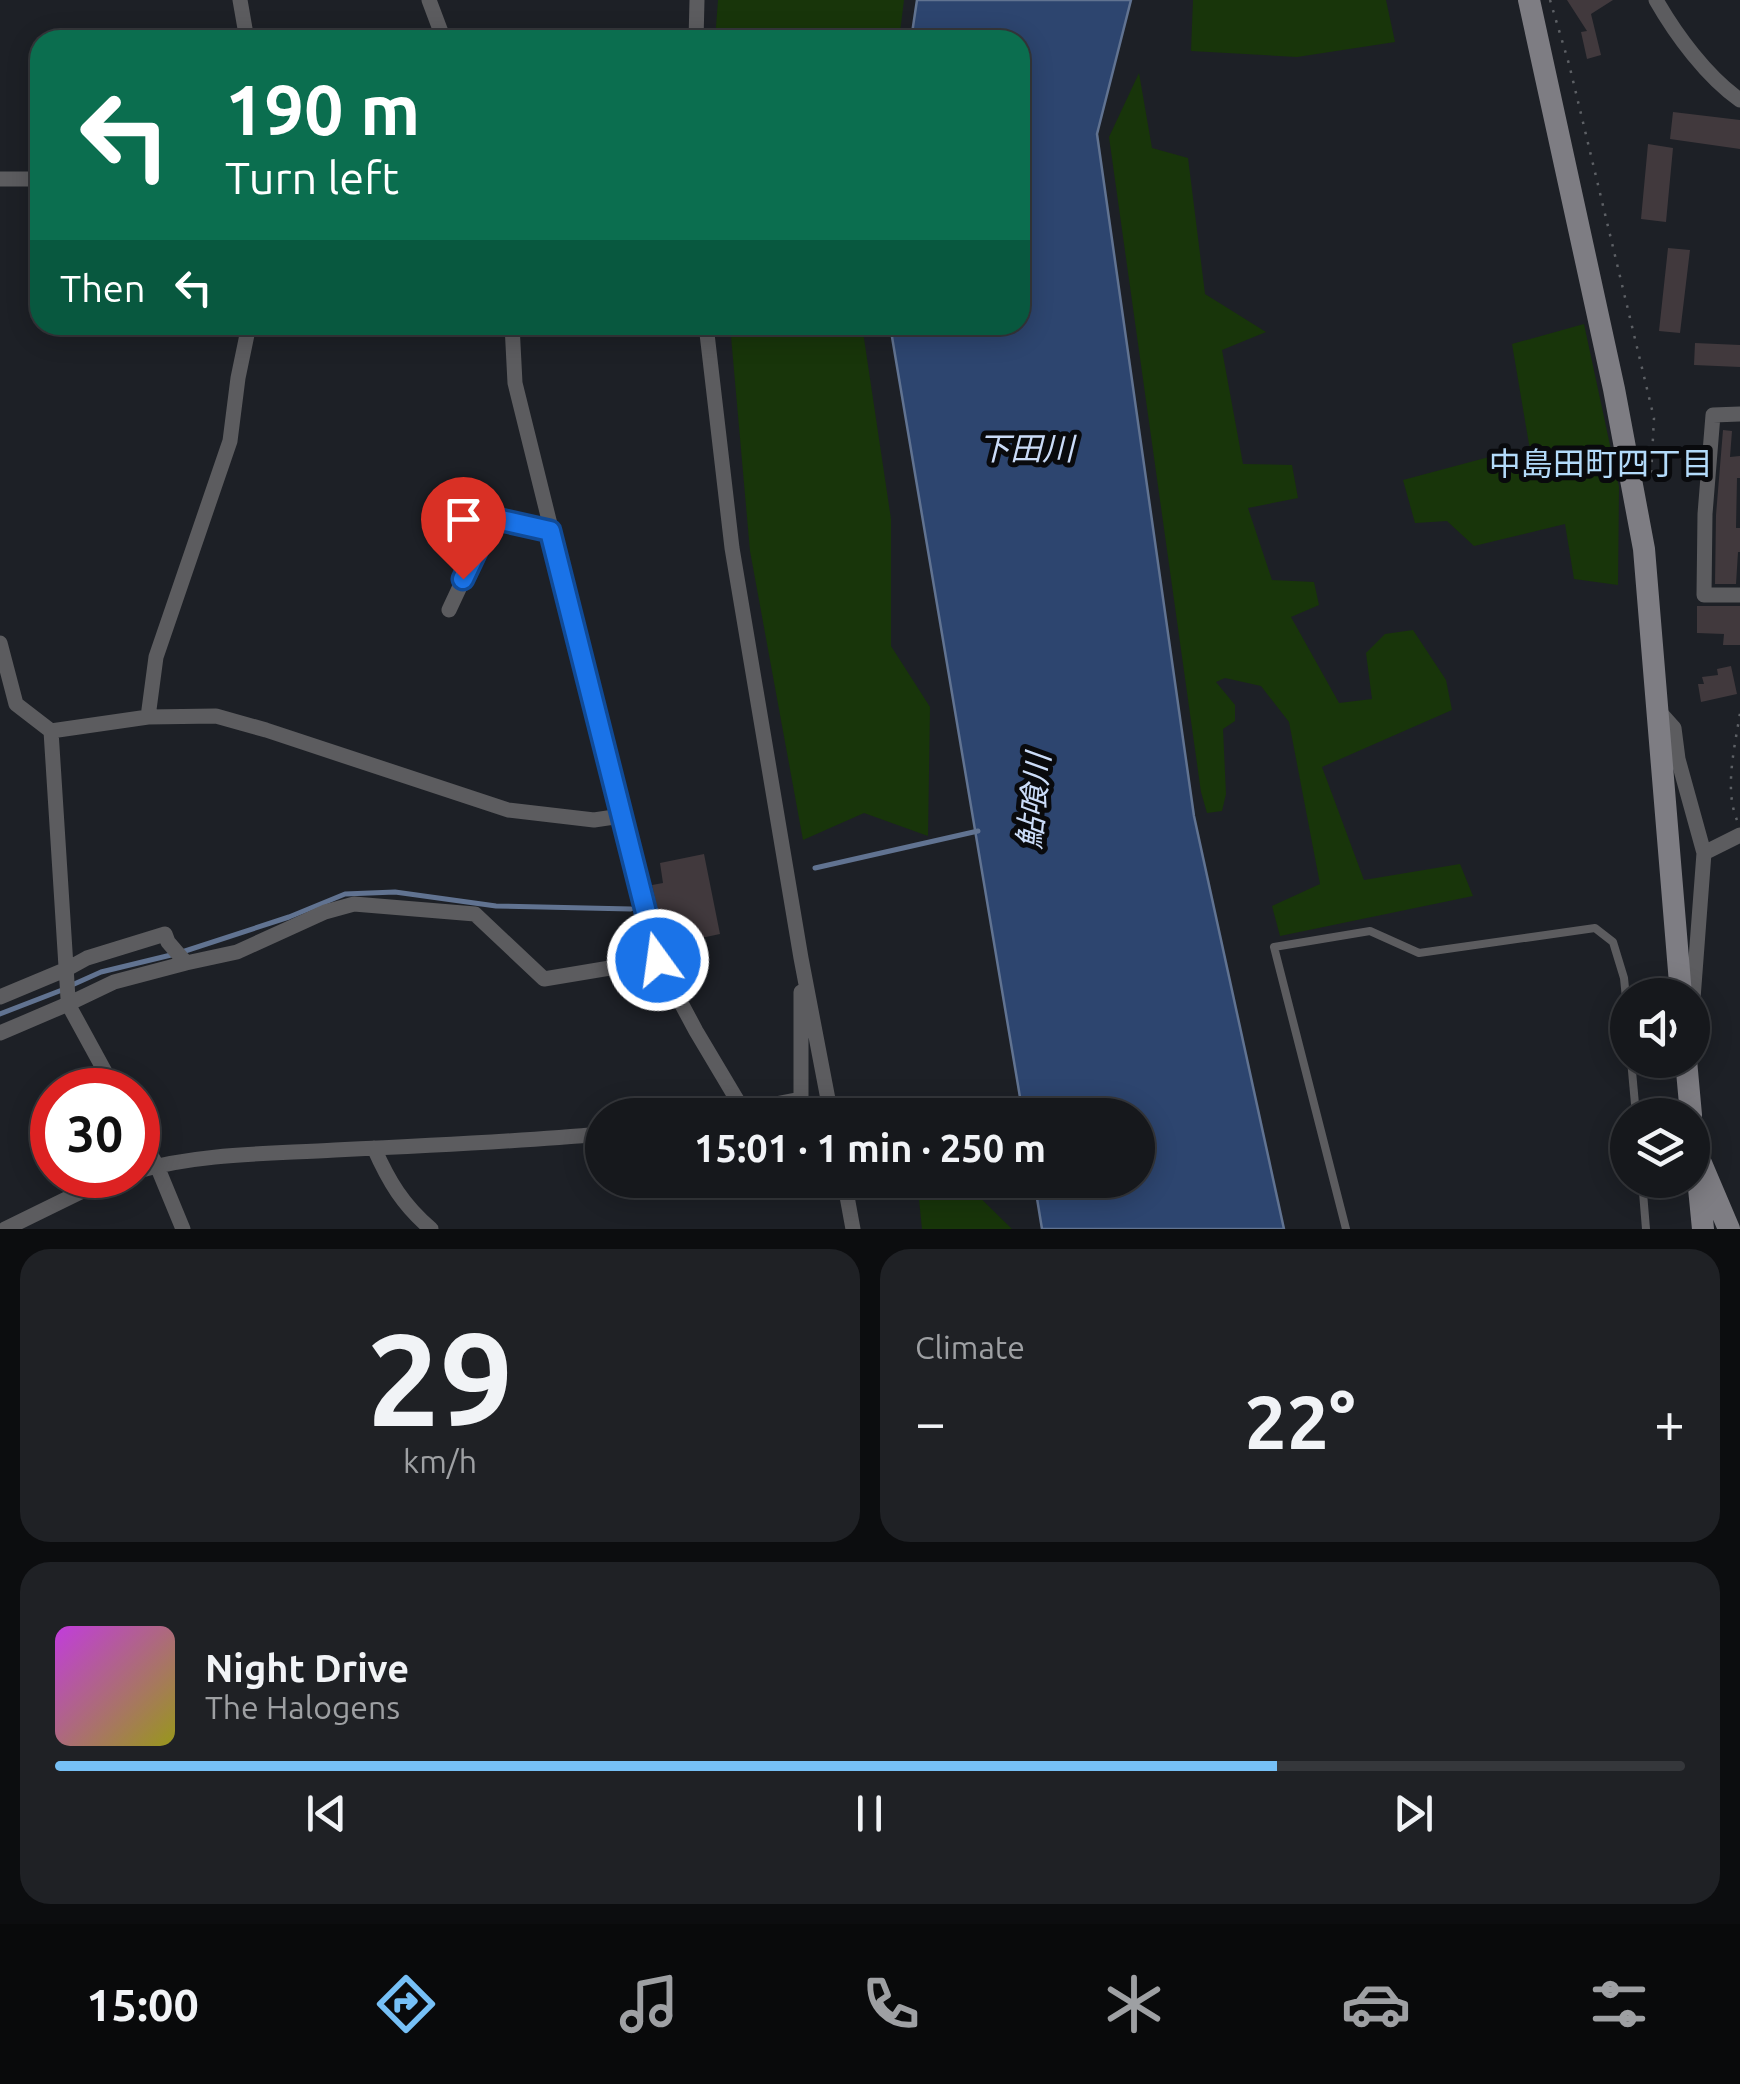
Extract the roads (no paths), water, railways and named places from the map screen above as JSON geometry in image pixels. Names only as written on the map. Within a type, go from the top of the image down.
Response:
[{"type":"street","points":[[240,0],[245,30]]},
{"type":"street","points":[[428,0],[440,30]]},
{"type":"street","points":[[696,30],[698,0]]},
{"type":"street","points":[[1528,0],[1614,389],[1644,548],[1680,978]]},
{"type":"street","points":[[1656,0],[1673,30],[1727,91],[1740,100]]},
{"type":"street","points":[[0,179],[30,179]]},
{"type":"street","points":[[148,717],[156,657],[230,441],[247,335]]},
{"type":"street","points":[[513,335],[515,383],[658,960],[737,1098]]},
{"type":"street","points":[[707,335],[732,548],[828,1098]]},
{"type":"street","points":[[1740,414],[1713,416],[1704,546],[1704,595],[1740,595]]},
{"type":"street","points":[[448,610],[492,518],[550,531]]},
{"type":"street","points":[[0,642],[8,706],[51,731],[148,717],[216,716],[508,810],[594,820],[622,816]]},
{"type":"street","points":[[1656,707],[1674,728],[1678,759],[1704,853],[1695,978]]},
{"type":"street","points":[[51,731],[68,1001],[104,1068]]},
{"type":"street","points":[[1704,853],[1740,834]]},
{"type":"street","points":[[0,1033],[114,982],[184,961],[237,952],[325,912],[354,904],[475,914],[544,979],[658,960]]},
{"type":"street","points":[[0,997],[66,974],[87,958],[165,934],[184,961]]},
{"type":"street","points":[[800,1098],[801,958]]},
{"type":"street","points":[[160,1166],[250,1154],[585,1136]]},
{"type":"street","points":[[374,1148],[388,1180],[431,1229]]},
{"type":"street","points":[[160,1173],[183,1229]]},
{"type":"street","points":[[1710,1181],[1728,1229]]},
{"type":"street","points":[[5,1229],[68,1198]]},
{"type":"street","points":[[847,1198],[853,1229]]},
{"type":"street","points":[[1699,1198],[1702,1229]]},
{"type":"lane","points":[[1346,1229],[1274,947],[1370,930],[1419,953],[1595,928],[1613,942],[1624,978]]},
{"type":"lane","points":[[1643,1198],[1646,1229]]},
{"type":"water","name":"下田川","points":[[917,0],[1131,0],[1097,134],[1194,816],[1284,1229],[1042,1229],[1037,1198],[1155,1198],[1155,1098],[1020,1098],[892,335],[1030,335],[1030,30],[912,30]]},
{"type":"waterway","points":[[815,868],[978,831]]},
{"type":"waterway","points":[[182,952],[345,894],[395,892],[496,906],[631,909]]},
{"type":"waterway","points":[[72,985],[101,972],[171,955]]},
{"type":"waterway","points":[[0,1014],[62,990]]},
{"type":"district","name":"中島田町四丁目","points":[[1601,463]]},
{"type":"water label","name":"鮎喰川","points":[[1033,801]]}]
